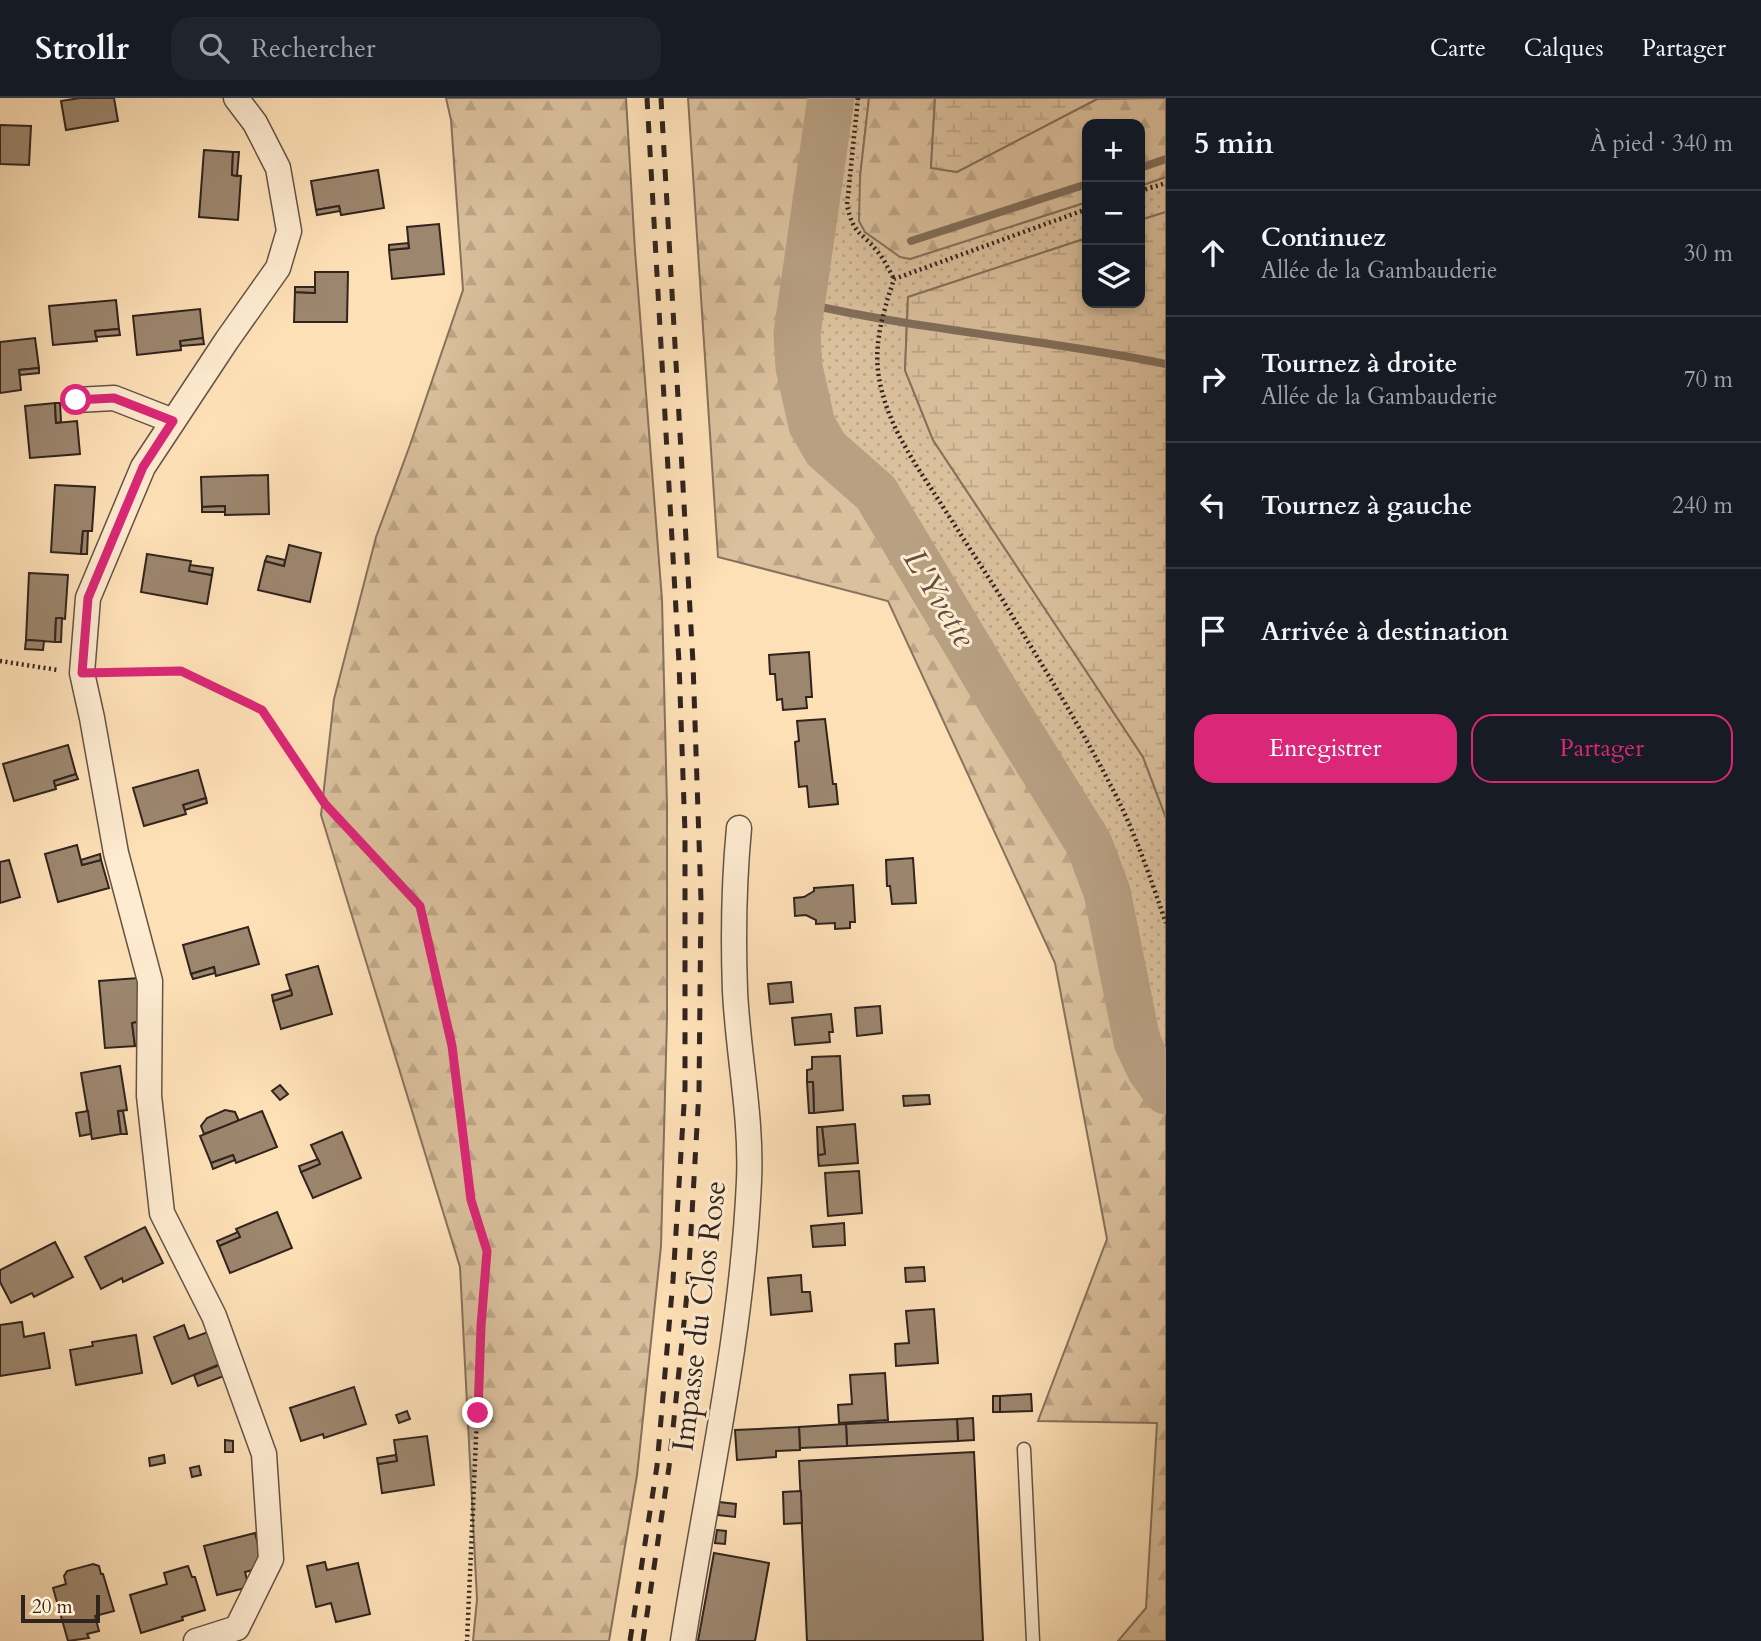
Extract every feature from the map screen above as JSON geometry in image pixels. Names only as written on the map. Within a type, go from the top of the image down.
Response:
[{"type":"street","points":[[196,1641],[237,1628],[271,1559],[264,1454],[214,1316],[162,1213],[149,1096],[150,981],[116,853],[82,673],[88,598],[143,467],[278,268],[289,232],[278,168],[255,123],[236,98]]},
{"type":"street","points":[[76,400],[114,398],[173,421]]},
{"type":"street","name":"Impasse du Clos Rose","points":[[683,1641],[726,1381],[746,1233],[749,1177],[743,1064],[735,992],[738,828]]},
{"type":"lane","points":[[1024,1449],[1032,1641]]},
{"type":"path","points":[[858,98],[847,205],[851,222],[860,236],[876,250],[894,279],[876,359],[880,384],[890,415],[910,456],[1004,604],[1112,788],[1148,869],[1166,923]]},
{"type":"path","points":[[1145,189],[1166,183]]},
{"type":"path","points":[[894,279],[1082,211]]},
{"type":"path","points":[[0,661],[82,673],[181,671],[262,710],[325,804],[420,906],[452,1046],[471,1200],[487,1251],[481,1326],[467,1641]]},
{"type":"green space","points":[[446,98],[626,98],[662,600],[667,806],[667,1018],[661,1246],[637,1475],[609,1641],[473,1641],[477,1599],[460,1267],[321,815],[334,699],[376,537],[463,290],[451,120]]},
{"type":"green space","points":[[688,98],[831,98],[797,334],[799,367],[812,425],[826,449],[876,493],[1089,844],[1107,892],[1137,1041],[1150,1069],[1166,1091],[1166,1641],[1118,1641],[1146,1608],[1157,1423],[1038,1421],[1107,1239],[1055,963],[888,601],[718,557]]},
{"type":"green space","points":[[831,98],[869,98],[860,177],[910,259],[1082,204],[1082,240],[908,297],[905,370],[933,440],[1143,757],[1166,818],[1166,1091],[1150,1069],[1137,1041],[1089,844],[876,493],[826,449],[812,425],[799,367],[797,334]]},
{"type":"green space","points":[[869,98],[935,98],[931,168],[957,172],[1097,99],[1166,98],[1166,177],[1145,184],[1145,119],[1082,119],[1082,204],[910,259],[900,257],[865,232],[859,221],[860,177]]},
{"type":"green space","points":[[935,98],[1104,98],[1097,99],[957,172],[931,168]]},
{"type":"green space","points":[[1166,177],[1166,212],[1145,218],[1145,184]]},
{"type":"green space","points":[[1166,212],[1166,818],[1143,757],[933,440],[905,370],[908,297],[1082,240],[1082,308],[1145,308],[1145,218]]},
{"type":"building","points":[[114,98],[118,121],[66,130],[61,101]]},
{"type":"building","points":[[0,125],[31,126],[29,165],[0,164]]},
{"type":"building","points":[[204,150],[233,152],[232,175],[241,176],[238,220],[199,217]]},
{"type":"building","points":[[233,152],[239,152],[237,176],[232,175]]},
{"type":"building","points":[[378,170],[384,208],[341,215],[339,206],[316,210],[311,181]]},
{"type":"building","points":[[339,206],[340,211],[317,215],[316,210]]},
{"type":"building","points":[[439,224],[444,274],[392,279],[389,250],[409,248],[407,227]]},
{"type":"building","points":[[408,243],[409,248],[389,250],[389,245]]},
{"type":"building","points":[[315,272],[348,272],[347,322],[294,322],[295,292],[315,293]]},
{"type":"building","points":[[295,287],[315,287],[315,293],[295,292]]},
{"type":"building","points":[[116,300],[119,329],[95,331],[97,341],[53,345],[49,306]]},
{"type":"building","points":[[200,309],[203,338],[180,341],[181,350],[137,355],[133,316]]},
{"type":"building","points":[[119,329],[120,335],[96,337],[95,331]]},
{"type":"building","points":[[35,338],[39,368],[19,370],[21,390],[0,393],[0,342]]},
{"type":"building","points":[[203,338],[204,344],[181,346],[180,341]]},
{"type":"building","points":[[39,368],[39,373],[20,375],[19,370]]},
{"type":"building","points":[[55,403],[56,423],[77,421],[80,454],[30,458],[25,406]]},
{"type":"building","points":[[55,403],[60,403],[61,422],[56,423]]},
{"type":"building","points":[[268,475],[269,514],[225,515],[225,506],[202,507],[201,477]]},
{"type":"building","points":[[55,485],[95,487],[92,531],[83,531],[81,554],[51,552]]},
{"type":"building","points":[[225,506],[225,512],[202,512],[202,507]]},
{"type":"building","points":[[83,531],[88,531],[87,554],[81,554]]},
{"type":"building","points":[[289,545],[321,553],[310,602],[258,590],[265,561],[284,566]]},
{"type":"building","points":[[147,554],[191,561],[189,571],[212,575],[207,604],[141,592]]},
{"type":"building","points":[[267,556],[285,560],[284,566],[265,561]]},
{"type":"building","points":[[190,565],[213,568],[212,575],[189,571]]},
{"type":"building","points":[[29,573],[68,575],[65,619],[56,618],[55,642],[26,640]]},
{"type":"building","points":[[56,618],[62,618],[61,642],[55,642]]},
{"type":"building","points":[[26,640],[44,641],[43,650],[25,649]]},
{"type":"building","points":[[809,652],[812,697],[806,697],[807,708],[783,710],[782,699],[777,700],[775,674],[770,674],[769,655]]},
{"type":"building","points":[[825,719],[838,804],[809,807],[807,786],[799,787],[795,742],[799,741],[797,721]]},
{"type":"building","points":[[68,745],[76,774],[54,781],[56,789],[14,801],[3,764]]},
{"type":"building","points":[[198,770],[206,798],[183,805],[186,814],[144,826],[133,788]]},
{"type":"building","points":[[76,774],[78,779],[55,786],[54,781]]},
{"type":"building","points":[[206,798],[207,803],[185,810],[183,805]]},
{"type":"building","points":[[77,845],[82,865],[101,860],[109,888],[58,902],[45,854]]},
{"type":"building","points":[[100,854],[101,860],[82,865],[81,860]]},
{"type":"building","points":[[913,858],[916,903],[892,904],[890,886],[887,886],[886,860]]},
{"type":"building","points":[[9,860],[20,897],[0,903],[0,862]]},
{"type":"building","points":[[853,885],[855,922],[850,922],[850,928],[835,929],[835,923],[816,924],[816,920],[806,915],[795,916],[794,898],[804,897],[814,891],[814,888]]},
{"type":"building","points":[[248,927],[259,964],[216,976],[214,967],[191,974],[183,945]]},
{"type":"building","points":[[318,966],[332,1014],[281,1029],[273,1001],[292,995],[286,975]]},
{"type":"building","points":[[214,967],[215,973],[193,979],[191,974]]},
{"type":"building","points":[[138,978],[142,1021],[132,1023],[135,1046],[105,1048],[99,981]]},
{"type":"building","points":[[791,982],[793,1002],[770,1004],[768,984]]},
{"type":"building","points":[[291,990],[292,995],[273,1001],[272,995]]},
{"type":"building","points":[[880,1006],[882,1033],[857,1036],[855,1008]]},
{"type":"building","points":[[831,1014],[833,1032],[829,1032],[830,1042],[795,1045],[792,1018]]},
{"type":"building","points":[[138,1022],[140,1045],[135,1046],[132,1023]]},
{"type":"building","points":[[840,1056],[843,1110],[814,1113],[813,1082],[807,1082],[807,1070],[812,1069],[812,1057]]},
{"type":"building","points":[[120,1066],[127,1110],[118,1111],[121,1134],[92,1139],[81,1073]]},
{"type":"building","points":[[807,1082],[813,1082],[814,1113],[809,1113]]},
{"type":"building","points":[[280,1085],[288,1094],[280,1100],[272,1091]]},
{"type":"building","points":[[929,1095],[930,1104],[904,1106],[903,1096]]},
{"type":"building","points":[[225,1110],[235,1112],[239,1121],[204,1134],[201,1126],[207,1118]]},
{"type":"building","points":[[88,1111],[91,1134],[80,1136],[76,1113]]},
{"type":"building","points":[[118,1111],[123,1111],[127,1134],[121,1134]]},
{"type":"building","points":[[262,1111],[277,1147],[236,1163],[233,1155],[211,1163],[200,1136]]},
{"type":"building","points":[[855,1124],[858,1163],[819,1166],[818,1155],[825,1154],[822,1127]]},
{"type":"building","points":[[817,1127],[822,1127],[825,1154],[818,1155]]},
{"type":"building","points":[[342,1132],[361,1178],[313,1198],[301,1172],[320,1164],[311,1145]]},
{"type":"building","points":[[233,1155],[235,1160],[213,1169],[211,1163]]},
{"type":"building","points":[[318,1159],[320,1164],[301,1172],[299,1166]]},
{"type":"building","points":[[859,1171],[862,1213],[828,1216],[825,1173]]},
{"type":"building","points":[[277,1212],[292,1248],[230,1273],[219,1246],[240,1237],[236,1229]]},
{"type":"building","points":[[844,1223],[845,1245],[813,1247],[811,1226]]},
{"type":"building","points":[[145,1227],[163,1263],[101,1289],[85,1257]]},
{"type":"building","points":[[238,1232],[240,1237],[219,1246],[217,1241]]},
{"type":"building","points":[[55,1242],[73,1277],[34,1297],[32,1293],[11,1303],[0,1282],[0,1270]]},
{"type":"building","points":[[924,1267],[925,1281],[906,1282],[905,1268]]},
{"type":"building","points":[[801,1275],[802,1292],[810,1292],[812,1311],[771,1315],[768,1278]]},
{"type":"building","points":[[934,1309],[938,1363],[896,1366],[895,1344],[909,1343],[906,1311]]},
{"type":"building","points":[[22,1322],[24,1337],[44,1333],[50,1368],[0,1376],[0,1325]]},
{"type":"building","points":[[184,1325],[189,1339],[208,1332],[220,1364],[172,1384],[154,1337]]},
{"type":"building","points":[[136,1335],[142,1373],[76,1385],[70,1350],[93,1346],[92,1342]]},
{"type":"building","points":[[220,1365],[224,1376],[198,1386],[194,1375]]},
{"type":"building","points":[[885,1373],[888,1420],[839,1423],[838,1405],[852,1404],[850,1375]]},
{"type":"building","points":[[354,1387],[366,1424],[324,1438],[323,1434],[301,1441],[290,1408]]},
{"type":"building","points":[[1031,1394],[1032,1411],[1000,1412],[1000,1396]]},
{"type":"building","points":[[993,1396],[1000,1396],[1000,1412],[993,1412]]},
{"type":"building","points":[[407,1411],[410,1419],[399,1423],[396,1415]]},
{"type":"building","points":[[973,1418],[974,1440],[958,1441],[957,1419]]},
{"type":"building","points":[[957,1419],[958,1441],[847,1446],[846,1424]]},
{"type":"building","points":[[846,1424],[847,1446],[800,1448],[799,1427]]},
{"type":"building","points":[[799,1427],[800,1450],[776,1451],[776,1457],[737,1460],[735,1430]]},
{"type":"building","points":[[427,1436],[434,1485],[382,1493],[378,1464],[397,1461],[394,1440]]},
{"type":"building","points":[[225,1440],[233,1441],[233,1452],[225,1452]]},
{"type":"building","points":[[974,1452],[983,1641],[807,1641],[799,1461]]},
{"type":"building","points":[[164,1455],[165,1463],[150,1466],[149,1458]]},
{"type":"building","points":[[396,1455],[397,1461],[378,1464],[377,1458]]},
{"type":"building","points":[[199,1466],[201,1475],[192,1477],[190,1468]]},
{"type":"building","points":[[801,1491],[802,1523],[784,1524],[783,1492]]},
{"type":"building","points":[[719,1502],[736,1504],[735,1517],[718,1515]]},
{"type":"building","points":[[717,1530],[726,1531],[725,1544],[715,1543]]},
{"type":"building","points":[[255,1533],[264,1567],[245,1572],[249,1587],[217,1595],[204,1546]]},
{"type":"building","points":[[714,1553],[769,1563],[755,1641],[698,1641]]},
{"type":"building","points":[[325,1562],[327,1570],[358,1563],[370,1614],[336,1622],[331,1603],[316,1607],[307,1566]]},
{"type":"building","points":[[93,1564],[99,1566],[103,1574],[114,1611],[95,1616],[99,1631],[87,1634],[89,1638],[68,1641],[53,1588],[66,1584],[64,1576],[67,1571]]},
{"type":"building","points":[[188,1566],[192,1577],[195,1577],[205,1610],[141,1633],[130,1595],[167,1584],[164,1573]]},
{"type":"waterway","name":"L'Yvette","points":[[831,98],[797,334],[799,367],[812,425],[826,449],[876,493],[1089,844],[1107,892],[1137,1041],[1150,1069],[1166,1091]]},
{"type":"waterway","points":[[1145,166],[1166,159]]},
{"type":"waterway","points":[[911,241],[1082,186]]},
{"type":"waterway","points":[[803,303],[893,321],[1166,364]]},
{"type":"railway","points":[[630,1641],[657,1466],[673,1280],[685,1089],[685,833],[679,663],[647,98]]},
{"type":"railway","points":[[643,1641],[669,1467],[688,1284],[699,1091],[701,900],[693,663],[661,98]]},
{"type":"route","points":[[76,400],[114,398],[173,421],[143,467],[88,598],[82,673],[181,671],[262,710],[325,804],[420,906],[452,1046],[471,1200],[487,1251],[478,1413]]}]
